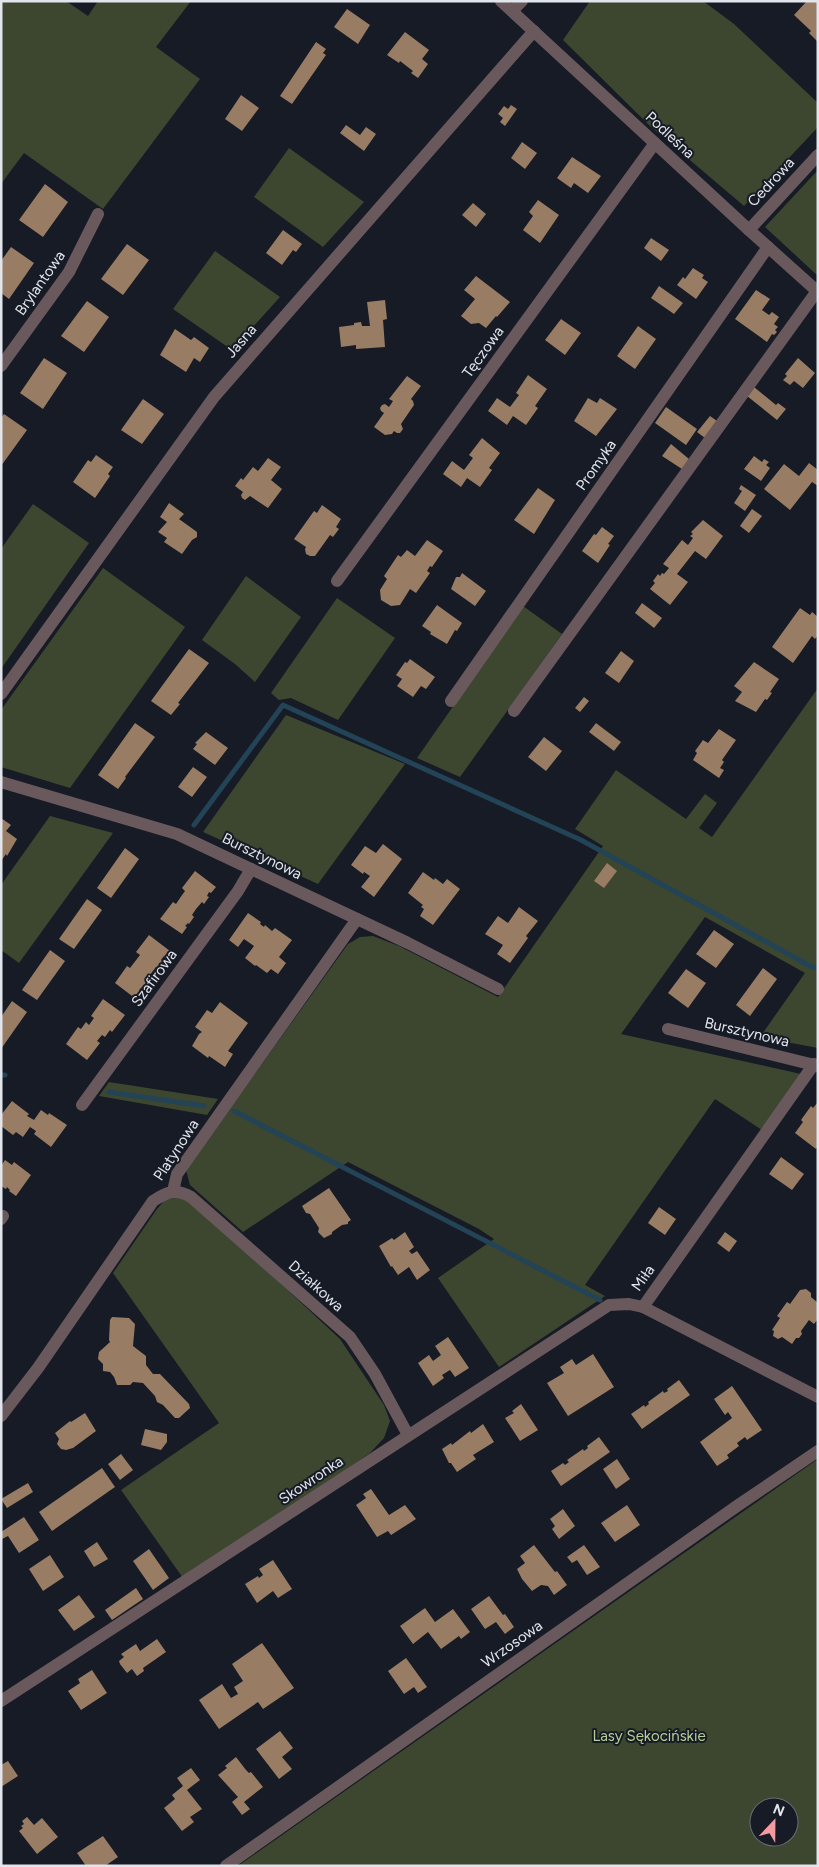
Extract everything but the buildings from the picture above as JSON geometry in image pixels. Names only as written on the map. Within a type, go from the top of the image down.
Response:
[{"type":"street","name":"Podleśna","points":[[501,1],[817,291]]},
{"type":"street","points":[[512,11],[522,1]]},
{"type":"street","name":"Jasna","points":[[1,694],[214,397],[534,31]]},
{"type":"street","name":"Tęczowa","points":[[337,581],[655,143]]},
{"type":"street","name":"Cedrowa","points":[[749,230],[818,155]]},
{"type":"street","name":"Brylantowa","points":[[1,366],[69,272],[98,214]]},
{"type":"street","name":"Promyka","points":[[451,701],[768,247]]},
{"type":"street","points":[[514,712],[817,291]]},
{"type":"street","name":"Bursztynowa","points":[[1,782],[163,829],[408,943],[498,989]]},
{"type":"street","name":"Szafirowa","points":[[82,1105],[238,890],[251,869]]},
{"type":"street","name":"Platynowa","points":[[1,1416],[38,1368],[152,1202],[173,1191],[176,1174],[356,919]]},
{"type":"street","name":"Bursztynowa","points":[[668,1029],[816,1065]]},
{"type":"street","name":"Miła","points":[[816,1065],[766,1131],[643,1307],[818,1397]]},
{"type":"street","name":"Działkowa","points":[[173,1191],[182,1192],[191,1197],[350,1337],[375,1374],[408,1435]]},
{"type":"street","name":"Skowronka","points":[[1,1701],[609,1305],[629,1304],[643,1307]]},
{"type":"street","name":"Wrzosowa","points":[[226,1866],[818,1451]]},
{"type":"green space","points":[[1,1],[66,1],[88,16],[98,1],[191,1],[156,47],[200,79],[103,209],[24,153],[1,184]]},
{"type":"green space","points":[[590,1],[703,1],[734,24],[818,103],[818,127],[744,206],[651,127],[563,40]]},
{"type":"green space","points":[[289,148],[364,202],[323,247],[254,197]]},
{"type":"green space","points":[[818,170],[818,276],[765,227]]},
{"type":"green space","points":[[215,251],[280,297],[232,350],[173,309]]},
{"type":"green space","points":[[33,504],[89,543],[1,669],[1,549]]},
{"type":"green space","points":[[103,568],[185,627],[70,788],[1,767],[1,710]]},
{"type":"green space","points":[[246,576],[301,617],[255,682],[235,664],[202,640]]},
{"type":"green space","points":[[337,598],[395,638],[338,720],[291,698],[279,700],[271,693]]},
{"type":"green space","points":[[523,606],[562,634],[460,777],[417,758]]},
{"type":"green space","points":[[818,688],[818,1048],[760,1037],[805,973],[705,917],[621,1034],[801,1074],[762,1130],[715,1099],[585,1285],[605,1296],[499,1367],[438,1278],[494,1239],[479,1229],[348,1162],[243,1232],[190,1185],[186,1170],[348,944],[360,937],[373,936],[399,946],[498,997],[603,846],[575,829],[616,770],[686,819],[705,794],[717,803],[699,828],[712,837]]},
{"type":"green space","points":[[286,715],[405,764],[318,884],[203,832]]},
{"type":"green space","points":[[50,816],[113,833],[19,963],[1,950],[1,885]]},
{"type":"green space","points":[[109,1082],[218,1099],[207,1115],[99,1096]]},
{"type":"green space","points":[[179,1197],[192,1201],[340,1339],[384,1405],[390,1421],[384,1438],[370,1453],[183,1578],[121,1490],[219,1423],[113,1273],[157,1209],[165,1200]]},
{"type":"green space","name":"Lasy Sękocińskie","points":[[818,1459],[818,1866],[238,1866]]},
{"type":"waterway","points":[[194,825],[283,705],[581,840],[812,967],[818,968]]},
{"type":"waterway","points":[[109,1092],[204,1106]]},
{"type":"waterway","points":[[234,1111],[600,1300]]}]
